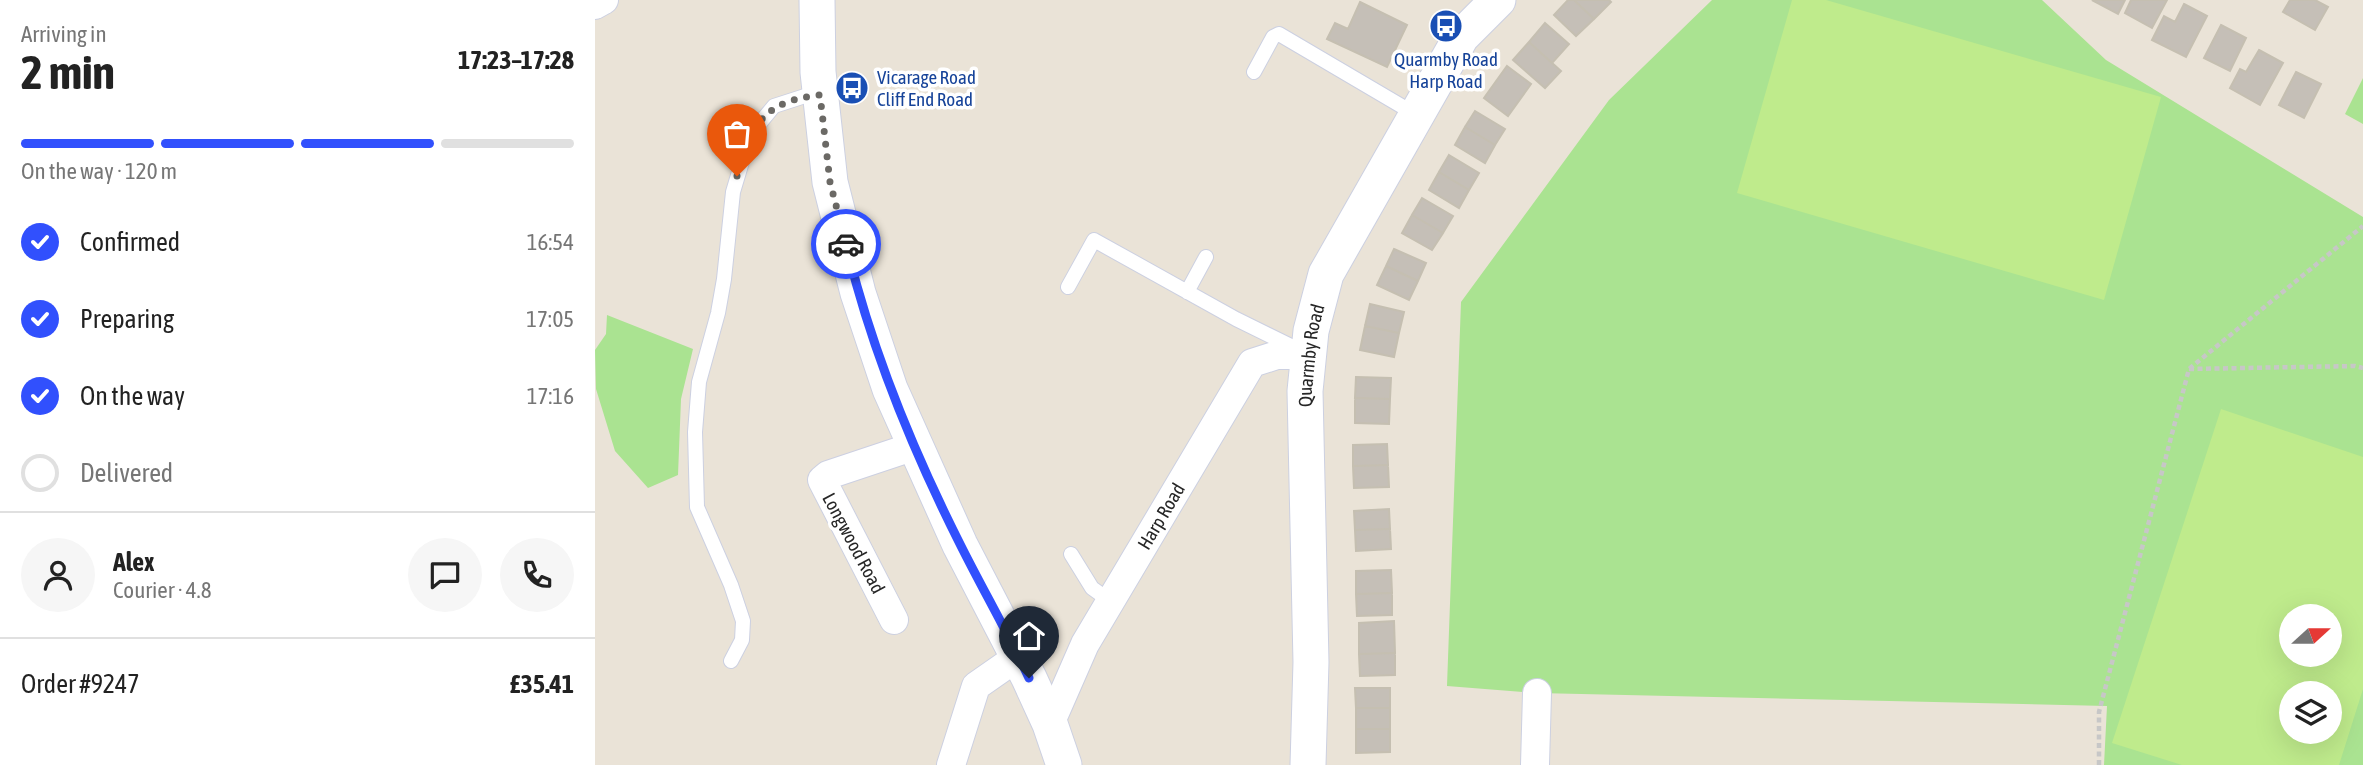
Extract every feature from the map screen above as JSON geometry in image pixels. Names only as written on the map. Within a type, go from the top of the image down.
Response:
[{"type":"street","points":[[595,5],[604,0]]},
{"type":"street","points":[[817,0],[820,95],[830,182],[858,293],[890,389],[960,545],[1019,656],[1050,724],[1064,765]]},
{"type":"street","name":"Quarmby Road","points":[[1308,765],[1311,662],[1305,427],[1308,355],[1317,301],[1326,274],[1461,37],[1498,0]]},
{"type":"street","name":"Harp Road","points":[[1050,724],[1085,644],[1109,601],[1252,363],[1277,355],[1308,355]]},
{"type":"street","name":"Longwood Road","points":[[894,620],[822,480],[828,475],[915,446]]},
{"type":"street","points":[[951,765],[976,686],[1019,656]]},
{"type":"street","points":[[1535,765],[1537,693]]},
{"type":"lane","points":[[1255,72],[1273,37],[1279,34],[1415,114]]},
{"type":"lane","points":[[731,661],[742,640],[743,621],[731,585],[697,507],[695,432],[699,382],[718,313],[733,192],[750,135],[774,106],[806,96],[820,95]]},
{"type":"lane","points":[[1069,287],[1094,240],[1308,355]]},
{"type":"lane","points":[[1187,292],[1206,257]]},
{"type":"lane","points":[[1071,554],[1091,587],[1109,601]]},
{"type":"path","points":[[2099,765],[2099,712],[2189,369],[2363,226]]},
{"type":"path","points":[[2189,369],[2363,368]]},
{"type":"green space","points":[[1712,0],[2042,0],[2106,60],[2363,217],[2363,765],[2104,765],[2107,706],[1537,693],[1447,686],[1461,302],[1609,100]]},
{"type":"green space","points":[[1792,0],[1826,0],[2161,97],[2104,300],[1737,193]]},
{"type":"green space","points":[[2363,78],[2363,124],[2345,114]]},
{"type":"green space","points":[[607,315],[693,349],[681,399],[678,475],[648,488],[615,451],[596,389],[595,350],[606,334]]},
{"type":"green space","points":[[2221,409],[2363,457],[2363,689],[2339,765],[2182,765],[2112,743]]},
{"type":"building","points":[[1568,0],[1574,0],[1594,19],[1576,36],[1554,15]]},
{"type":"building","points":[[1574,0],[1609,0],[1611,2],[1594,19]]},
{"type":"building","points":[[2092,0],[2125,0],[2118,14]]},
{"type":"building","points":[[2131,0],[2167,0],[2152,28],[2125,13]]},
{"type":"building","points":[[2290,0],[2315,0],[2328,7],[2315,30],[2283,12]]},
{"type":"building","points":[[1360,2],[1407,25],[1387,67],[1327,39],[1335,23],[1348,29]]},
{"type":"building","points":[[2184,4],[2207,16],[2186,57],[2152,40],[2164,16],[2175,22]]},
{"type":"building","points":[[1545,23],[1569,44],[1552,63],[1529,42]]},
{"type":"building","points":[[2221,25],[2246,38],[2230,71],[2204,58]]},
{"type":"building","points":[[1529,42],[1561,71],[1545,88],[1513,60]]},
{"type":"building","points":[[2259,50],[2283,63],[2260,105],[2230,88],[2240,69],[2246,72]]},
{"type":"building","points":[[1507,66],[1531,84],[1508,116],[1484,98]]},
{"type":"building","points":[[2296,72],[2321,84],[2304,118],[2279,105]]},
{"type":"building","points":[[1475,111],[1505,129],[1495,145],[1465,127]]},
{"type":"building","points":[[1465,127],[1495,145],[1485,163],[1455,145]]},
{"type":"building","points":[[1449,155],[1479,173],[1469,190],[1439,172]]},
{"type":"building","points":[[1439,172],[1469,190],[1459,208],[1429,190]]},
{"type":"building","points":[[1422,198],[1453,216],[1443,233],[1412,215]]},
{"type":"building","points":[[1412,215],[1443,233],[1432,250],[1402,233]]},
{"type":"building","points":[[1394,249],[1426,263],[1418,281],[1386,266]]},
{"type":"building","points":[[1386,266],[1418,281],[1409,300],[1377,285]]},
{"type":"building","points":[[1370,304],[1404,312],[1399,333],[1365,326]]},
{"type":"building","points":[[1365,326],[1399,333],[1394,357],[1360,350]]},
{"type":"building","points":[[1356,377],[1391,378],[1390,399],[1355,398]]},
{"type":"building","points":[[1355,398],[1390,399],[1389,424],[1355,423]]},
{"type":"building","points":[[1387,444],[1388,465],[1353,466],[1353,445]]},
{"type":"building","points":[[1388,465],[1389,487],[1354,488],[1353,466]]},
{"type":"building","points":[[1389,509],[1390,529],[1355,530],[1354,511]]},
{"type":"building","points":[[1390,529],[1391,549],[1356,551],[1355,530]]},
{"type":"building","points":[[1391,570],[1392,593],[1356,594],[1356,571]]},
{"type":"building","points":[[1392,593],[1392,615],[1357,616],[1356,594]]},
{"type":"building","points":[[1394,621],[1395,653],[1359,654],[1359,623]]},
{"type":"building","points":[[1395,653],[1395,675],[1360,676],[1359,654]]},
{"type":"building","points":[[1355,688],[1390,688],[1390,708],[1356,708]]},
{"type":"building","points":[[1356,708],[1390,708],[1390,729],[1356,729]]},
{"type":"building","points":[[1356,729],[1390,729],[1390,752],[1356,753]]},
{"type":"way so far","points":[[737,176],[750,135],[774,106],[806,96],[820,95],[830,182],[846,244]]},
{"type":"place","name":"Quarmby Road Harp Road","points":[[1446,26]]},
{"type":"place","name":"Vicarage Road Cliff End Road","points":[[852,88]]},
{"type":"route","points":[[846,244],[858,293],[890,389],[960,545],[1029,678]]}]
